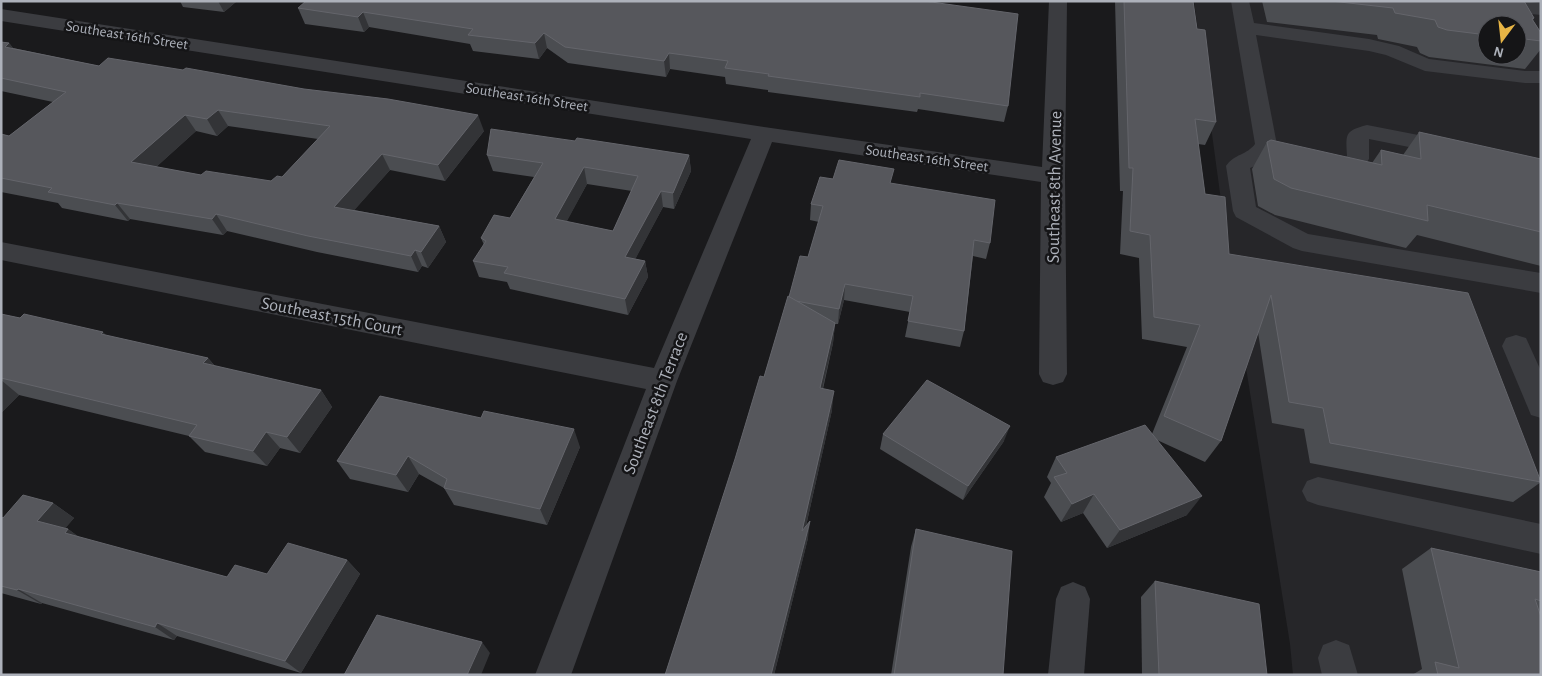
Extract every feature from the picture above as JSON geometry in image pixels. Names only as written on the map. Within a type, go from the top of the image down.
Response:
[{"type":"street","points":[[1053,1],[1058,2]]},
{"type":"street","points":[[1240,1],[1267,158],[1245,160],[1238,166],[1245,211],[1273,228],[1302,242],[1541,283]]},
{"type":"street","points":[[1466,1],[1541,9]]},
{"type":"street","name":"Southeast 8th Avenue","points":[[1052,374],[1053,176],[1058,2]]},
{"type":"street","name":"Southeast 16th Street","points":[[1,15],[764,134],[1053,176]]},
{"type":"street","points":[[1245,28],[1369,45],[1392,50],[1425,64],[1525,77],[1541,77]]},
{"type":"street","points":[[1305,166],[1333,172],[1347,168],[1358,159],[1357,136],[1367,132],[1469,152]]},
{"type":"street","name":"Southeast 8th Terrace","points":[[553,675],[663,381],[764,134]]},
{"type":"street","name":"Southeast 15th Court","points":[[1,251],[663,381]]},
{"type":"street","points":[[1541,351],[1516,346],[1541,406]]},
{"type":"street","points":[[1318,491],[1541,539]]},
{"type":"street","points":[[1066,675],[1073,599]]},
{"type":"shaded area","points":[[1194,1],[1541,1],[1541,675],[1293,675],[1290,644],[1230,267]]},
{"type":"building","points":[[306,1],[924,1],[1018,14],[1008,106],[920,93],[920,97],[768,76],[769,74],[725,68],[728,61],[669,53],[664,61],[565,47],[544,33],[535,43],[468,35],[473,29],[363,12],[358,17],[298,8]]},
{"type":"building","points":[[1124,1],[1193,1],[1197,29],[1205,30],[1216,122],[1195,119],[1205,194],[1225,197],[1229,254],[1468,293],[1541,482],[1330,443],[1323,408],[1289,402],[1271,295],[1221,441],[1164,416],[1200,325],[1154,317],[1150,235],[1130,231],[1133,168],[1129,168]]},
{"type":"building","points":[[1331,1],[1524,1],[1541,33],[1541,41],[1527,39],[1527,15],[1477,15],[1477,34],[1447,30],[1438,27],[1435,20],[1395,13],[1393,8]]},
{"type":"building","points":[[1,42],[9,43],[5,47],[99,66],[108,58],[183,70],[186,68],[304,89],[388,99],[478,115],[438,165],[382,154],[334,207],[439,226],[421,252],[415,250],[411,256],[308,236],[216,214],[212,219],[117,203],[115,205],[48,192],[52,188],[1,178],[1,134],[9,136],[66,92],[1,78]],"holes":[[[218,110],[330,126],[282,177],[277,176],[271,181],[206,171],[201,175],[131,162],[185,115],[207,119]]]},
{"type":"building","points":[[491,129],[575,141],[577,138],[689,155],[673,193],[661,191],[625,257],[645,261],[625,299],[504,273],[508,267],[473,261],[486,241],[481,238],[494,215],[510,218],[543,163],[487,155]],"holes":[[[584,167],[638,176],[613,231],[555,219]]]},
{"type":"building","points":[[1419,132],[1541,159],[1541,232],[1427,205],[1428,221],[1291,188],[1274,179],[1267,142],[1271,140],[1382,165],[1381,150],[1421,159]]},
{"type":"building","points":[[839,160],[894,169],[890,183],[995,200],[990,243],[974,240],[964,331],[908,321],[913,296],[845,284],[839,309],[796,301],[789,297],[800,256],[808,257],[823,206],[811,204],[820,177],[833,179]]},
{"type":"building","points":[[788,296],[835,323],[820,388],[834,391],[802,531],[810,521],[771,675],[665,675],[760,376],[764,377]]},
{"type":"building","points":[[1,314],[20,318],[24,314],[103,332],[101,334],[208,358],[203,363],[321,390],[287,437],[266,432],[253,451],[189,436],[197,425],[1,378]]},
{"type":"building","points":[[927,380],[1010,426],[968,486],[883,434]]},
{"type":"building","points":[[380,396],[481,418],[484,411],[574,429],[540,509],[444,488],[447,479],[408,456],[396,475],[337,461]]},
{"type":"building","points":[[1145,425],[1202,496],[1120,530],[1094,494],[1072,504],[1054,477],[1067,473],[1056,457]]},
{"type":"building","points":[[23,495],[53,503],[37,521],[68,529],[65,533],[227,577],[235,565],[267,574],[288,543],[347,560],[285,661],[157,623],[155,627],[1,586],[1,517],[3,518]]},
{"type":"building","points":[[916,529],[1012,551],[1003,675],[894,675]]},
{"type":"building","points":[[1431,548],[1541,572],[1541,601],[1535,599],[1541,617],[1541,675],[1438,675],[1435,662],[1459,668]]},
{"type":"building","points":[[1155,581],[1259,604],[1267,675],[1159,675]]},
{"type":"building","points":[[377,615],[482,642],[467,675],[344,675]]}]
